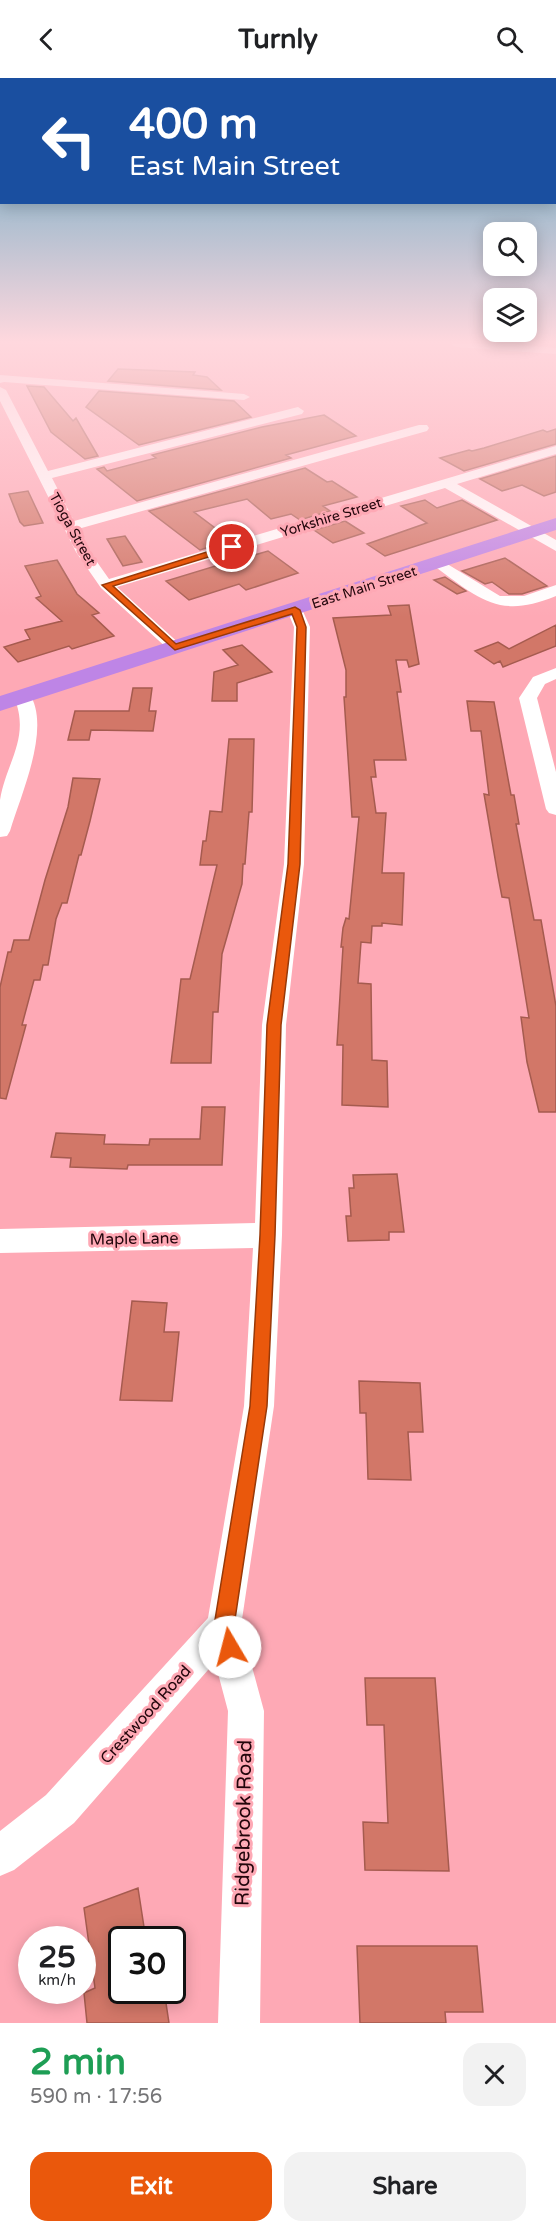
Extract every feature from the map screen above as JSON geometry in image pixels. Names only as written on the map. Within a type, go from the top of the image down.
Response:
[{"type":"highway","name":"East Main Street","points":[[0,704],[556,524]]},
{"type":"street","name":"Tioga Street","points":[[16,435],[45,476],[83,552],[106,585],[175,647]]},
{"type":"street","points":[[45,476],[205,435]]},
{"type":"street","points":[[70,527],[399,435]]},
{"type":"street","name":"Yorkshire Street","points":[[106,585],[556,450]]},
{"type":"street","points":[[446,483],[534,532],[556,547]]},
{"type":"street","points":[[439,563],[490,598],[512,602],[526,601],[556,590]]},
{"type":"street","points":[[224,1626],[259,1406],[268,1235],[274,1025],[294,864],[299,763],[302,627],[295,610]]},
{"type":"street","points":[[556,673],[538,681],[528,698],[556,809]]},
{"type":"street","points":[[0,831],[30,735],[29,711],[23,697]]},
{"type":"street","name":"Maple Lane","points":[[0,1241],[268,1235]]},
{"type":"street","name":"Crestwood Road","points":[[0,1856],[60,1809],[224,1626]]},
{"type":"street","name":"Ridgebrook Road","points":[[224,1626],[246,1710],[239,2023]]},
{"type":"building","points":[[54,435],[86,435],[98,456],[85,459]]},
{"type":"building","points":[[125,435],[180,435],[139,445]]},
{"type":"building","points":[[231,435],[356,436],[286,455],[291,458],[137,501],[97,469],[104,467],[107,471],[156,458],[152,455]]},
{"type":"building","points":[[527,435],[556,435],[556,444],[464,471],[440,458]]},
{"type":"building","points":[[556,456],[556,492],[544,496],[522,485],[502,491],[480,479]]},
{"type":"building","points":[[305,468],[357,497],[323,506],[330,511],[300,520],[291,514],[271,519],[247,499],[194,512],[231,540],[200,550],[149,511]]},
{"type":"building","points":[[28,491],[43,523],[24,526],[20,522],[9,494]]},
{"type":"building","points":[[425,500],[437,508],[462,500],[497,520],[385,556],[367,544],[427,523],[401,506]]},
{"type":"building","points":[[345,521],[364,533],[333,543],[314,530]]},
{"type":"building","points":[[125,536],[142,562],[123,566],[107,539]]},
{"type":"building","points":[[244,551],[251,556],[268,551],[298,573],[246,590],[239,584],[189,600],[166,581],[219,565],[214,560]]},
{"type":"building","points":[[505,558],[547,586],[522,594],[509,594],[492,582],[485,584],[462,571]]},
{"type":"building","points":[[57,560],[77,594],[99,613],[92,615],[114,636],[72,649],[69,646],[18,662],[4,647],[30,639],[25,630],[62,621],[36,598],[41,596],[25,566]]},
{"type":"building","points":[[445,577],[466,591],[457,594],[434,580]]},
{"type":"building","points":[[409,605],[419,664],[409,667],[407,660],[396,660],[401,692],[397,692],[406,760],[374,760],[376,777],[371,777],[376,813],[386,813],[382,873],[404,873],[402,925],[382,923],[382,926],[372,926],[371,943],[361,942],[358,983],[371,984],[372,1060],[387,1061],[388,1107],[342,1105],[343,1045],[337,1045],[343,947],[341,947],[343,928],[346,918],[349,919],[359,817],[352,817],[344,697],[346,697],[346,670],[333,618],[391,615],[388,606]]},
{"type":"building","points":[[556,625],[556,646],[503,667],[500,661],[494,664],[475,651],[498,642],[509,649]]},
{"type":"building","points":[[242,645],[272,672],[237,683],[237,701],[212,701],[214,672],[238,665],[223,650]]},
{"type":"building","points":[[133,688],[152,688],[149,711],[156,711],[153,731],[91,730],[89,740],[68,740],[75,711],[129,711]]},
{"type":"building","points":[[467,701],[494,702],[511,795],[514,795],[519,824],[516,824],[534,920],[541,920],[556,1006],[556,1112],[539,1112],[527,1062],[521,1017],[529,1018],[519,957],[509,898],[502,897],[484,794],[489,795],[481,731],[471,731]]},
{"type":"building","points":[[229,739],[254,739],[252,812],[249,812],[242,884],[222,954],[218,1012],[213,1012],[211,1063],[171,1063],[181,979],[190,979],[217,865],[200,865],[210,811],[222,812]]},
{"type":"building","points":[[73,778],[100,779],[67,903],[62,903],[56,919],[48,965],[43,965],[40,980],[34,980],[22,1025],[26,1025],[6,1099],[0,1098],[0,987],[8,952],[11,952],[14,940],[29,940],[68,807]]},
{"type":"building","points":[[202,1107],[225,1107],[222,1165],[128,1165],[127,1169],[70,1167],[71,1158],[51,1157],[56,1133],[105,1135],[104,1144],[149,1145],[150,1139],[200,1139]]},
{"type":"building","points":[[397,1174],[404,1232],[389,1232],[389,1240],[348,1241],[346,1216],[351,1216],[349,1188],[354,1188],[353,1175]]},
{"type":"building","points":[[132,1301],[167,1303],[164,1332],[179,1332],[172,1401],[120,1400]]},
{"type":"building","points":[[359,1381],[420,1383],[423,1432],[408,1432],[411,1480],[368,1479],[366,1413],[360,1413]]},
{"type":"building","points":[[365,1678],[435,1678],[449,1871],[365,1870],[363,1822],[388,1823],[384,1725],[367,1725]]},
{"type":"building","points":[[138,1888],[144,1926],[108,1926],[108,2004],[166,2004],[169,2023],[87,2023],[85,2004],[96,2004],[96,1926],[86,1926],[84,1908]]},
{"type":"building","points":[[357,1946],[477,1946],[483,2012],[445,2012],[446,2023],[360,2023]]},
{"type":"route","points":[[230,1647],[224,1626],[259,1406],[268,1235],[274,1025],[294,864],[302,627],[295,610],[175,647],[106,585],[232,547]]}]
